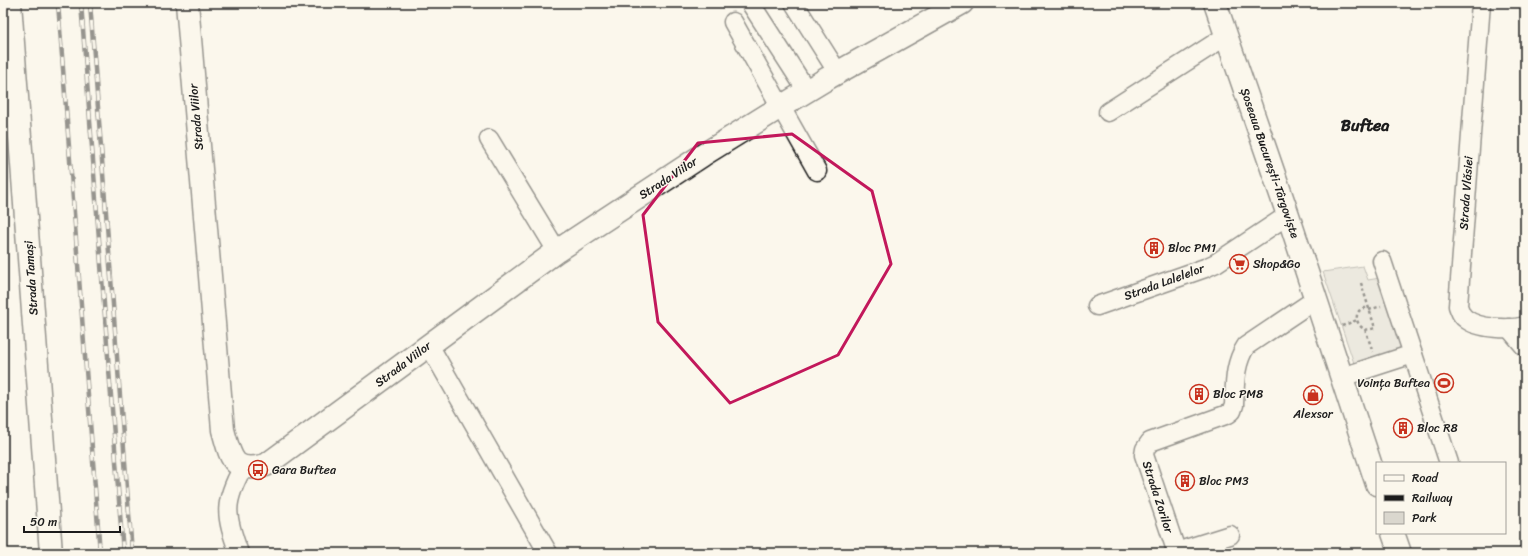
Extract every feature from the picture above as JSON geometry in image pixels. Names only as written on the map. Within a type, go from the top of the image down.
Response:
[{"type":"main road","name":"Strada Tamași","points":[[10,3],[51,553]]},
{"type":"main road","name":"Strada Viilor","points":[[187,3],[223,430],[234,462],[243,467],[253,468],[266,465],[557,251],[703,155],[807,91],[962,3]]},
{"type":"main road","name":"Șoseaua București-Târgoviște","points":[[1215,3],[1288,215],[1376,481]]},
{"type":"main road","points":[[1393,534],[1400,553]]},
{"type":"street","points":[[794,3],[838,73]]},
{"type":"street","name":"Strada Vlăsiei","points":[[1481,3],[1458,306],[1461,314],[1471,323],[1517,327]]},
{"type":"street","points":[[751,4],[807,91]]},
{"type":"street","points":[[734,22],[817,170]]},
{"type":"street","points":[[1108,112],[1226,36]]},
{"type":"street","points":[[489,139],[557,251]]},
{"type":"street","name":"Strada Lalelelor","points":[[1097,306],[1216,263],[1288,215]]},
{"type":"street","points":[[1382,261],[1449,462]]},
{"type":"street","name":"Strada Zorilor","points":[[1177,552],[1144,455],[1147,444],[1228,414],[1232,411],[1234,405],[1237,364],[1240,354],[1246,346],[1316,300]]},
{"type":"street","points":[[1517,327],[1525,347]]},
{"type":"street","points":[[429,345],[548,553]]},
{"type":"street","points":[[1342,377],[1413,354]]},
{"type":"street","points":[[229,553],[228,501],[234,482],[243,467]]},
{"type":"street","points":[[228,522],[239,553]]},
{"type":"street","points":[[1177,552],[1230,535]]},
{"type":"path","points":[[1361,283],[1368,307],[1374,328],[1365,329],[1360,326],[1357,316],[1359,311],[1368,307]]},
{"type":"path","points":[[1365,329],[1377,366]]},
{"type":"highlighted area","points":[[792,134],[872,191],[891,264],[838,355],[730,403],[658,322],[643,215],[698,143]]},
{"type":"green space","points":[[1363,266],[1368,280],[1380,278],[1404,352],[1356,369],[1323,272]]},
{"type":"railway","points":[[58,3],[100,553]]},
{"type":"railway","points":[[81,3],[123,553]]},
{"type":"railway","points":[[90,3],[132,553]]},
{"type":"place","name":"Bloc PM1","points":[[1154,248]]},
{"type":"place","name":"Shop&Go","points":[[1239,264]]},
{"type":"place","name":"Voința Buftea","points":[[1444,383]]},
{"type":"place","name":"Bloc PM8","points":[[1199,394]]},
{"type":"place","name":"Alexsor","points":[[1313,395]]},
{"type":"place","name":"Bloc R8","points":[[1403,428]]},
{"type":"place","name":"Gara Buftea","points":[[258,470]]},
{"type":"place","name":"Bloc PM3","points":[[1185,481]]},
{"type":"district","name":"Buftea","points":[[1365,125]]}]
